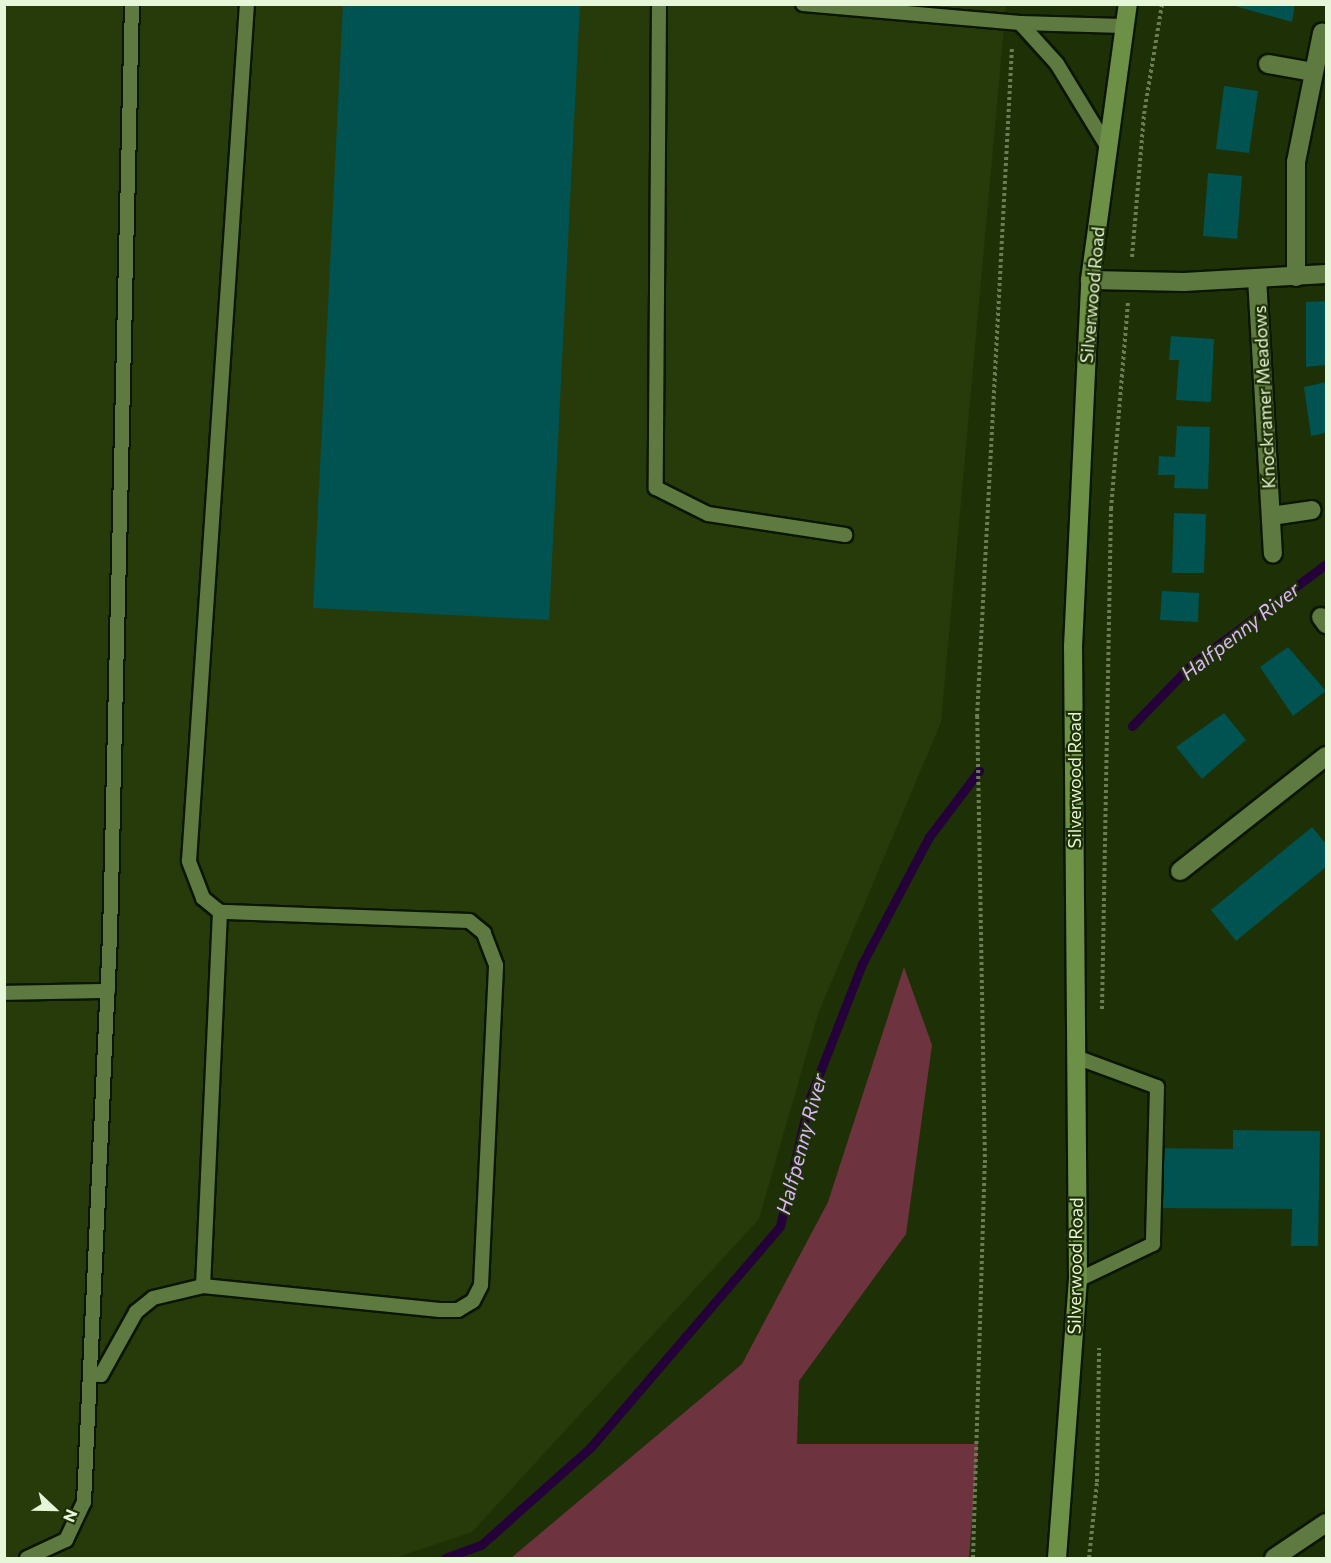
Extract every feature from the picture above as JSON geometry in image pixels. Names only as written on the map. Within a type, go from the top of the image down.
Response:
[{"type":"main road","name":"Silverwood Road","points":[[1057,1558],[1078,1280],[1072,647],[1090,280],[1123,26],[1128,4]]},
{"type":"street","points":[[1296,277],[1296,162],[1322,33]]},
{"type":"street","points":[[1268,64],[1313,72]]},
{"type":"street","name":"Knockramer Meadows","points":[[1090,280],[1257,278],[1326,274]]},
{"type":"street","name":"Knockramer Meadows","points":[[1257,278],[1273,554]]},
{"type":"street","name":"Knockramer Meadows","points":[[1271,516],[1312,510]]},
{"type":"street","points":[[1180,871],[1326,756]]},
{"type":"street","points":[[1274,1558],[1326,1523]]},
{"type":"lane","points":[[27,1558],[66,1540],[84,1502],[108,991],[132,4]]},
{"type":"lane","points":[[90,1374],[101,1375],[136,1312],[153,1298],[203,1286],[458,1310],[473,1301],[481,1285],[495,965],[484,933],[469,921],[220,912],[203,898],[189,861],[247,4]]},
{"type":"lane","points":[[659,4],[656,489],[708,514],[845,535]]},
{"type":"lane","points":[[803,4],[1015,22],[1123,26]]},
{"type":"lane","points":[[1015,22],[1057,64],[1108,148]]},
{"type":"lane","points":[[203,1286],[220,912]]},
{"type":"lane","points":[[4,993],[108,991]]},
{"type":"lane","points":[[1076,1057],[1157,1087],[1154,1244],[1078,1280]]},
{"type":"path","points":[[1102,1019],[1111,509],[1144,114],[1162,4]]},
{"type":"path","points":[[973,1558],[985,1163],[977,717],[1015,22]]},
{"type":"path","points":[[1089,1558],[1097,1482],[1099,1342]]},
{"type":"shaded area","points":[[5,5],[1006,5],[941,722],[818,1014],[759,1219],[472,1532],[395,1558],[5,1558]]},
{"type":"shaded area","points":[[904,967],[932,1045],[906,1234],[799,1381],[797,1444],[978,1444],[969,1558],[511,1558],[742,1364],[828,1202]]},
{"type":"building","points":[[343,4],[580,4],[549,620],[313,608]]},
{"type":"building","points":[[1228,4],[1295,4],[1292,22]]},
{"type":"building","points":[[1224,86],[1258,91],[1249,153],[1216,149]]},
{"type":"building","points":[[1208,173],[1242,176],[1237,239],[1203,236]]},
{"type":"building","points":[[1326,301],[1326,365],[1306,367],[1306,302]]},
{"type":"building","points":[[1171,336],[1214,339],[1211,402],[1176,400],[1179,360],[1169,360]]},
{"type":"building","points":[[1326,382],[1326,433],[1311,436],[1304,387]]},
{"type":"building","points":[[1177,426],[1210,427],[1208,489],[1174,488],[1175,475],[1158,475],[1159,456],[1175,457]]},
{"type":"building","points":[[1174,513],[1206,514],[1204,573],[1172,573]]},
{"type":"building","points":[[1162,591],[1199,593],[1198,622],[1160,620]]},
{"type":"building","points":[[1288,647],[1326,691],[1293,716],[1260,667]]},
{"type":"building","points":[[1224,713],[1246,740],[1202,779],[1176,747]]},
{"type":"building","points":[[1312,827],[1326,844],[1326,867],[1236,941],[1211,910]]},
{"type":"building","points":[[1233,1130],[1320,1131],[1318,1246],[1291,1246],[1292,1209],[1151,1208],[1152,1148],[1233,1149]]},
{"type":"waterway","name":"Halfpenny River","points":[[1132,726],[1192,664],[1326,564]]},
{"type":"waterway","name":"Halfpenny River","points":[[445,1558],[481,1545],[590,1448],[780,1226],[809,1100],[862,964],[929,837],[979,771]]}]
